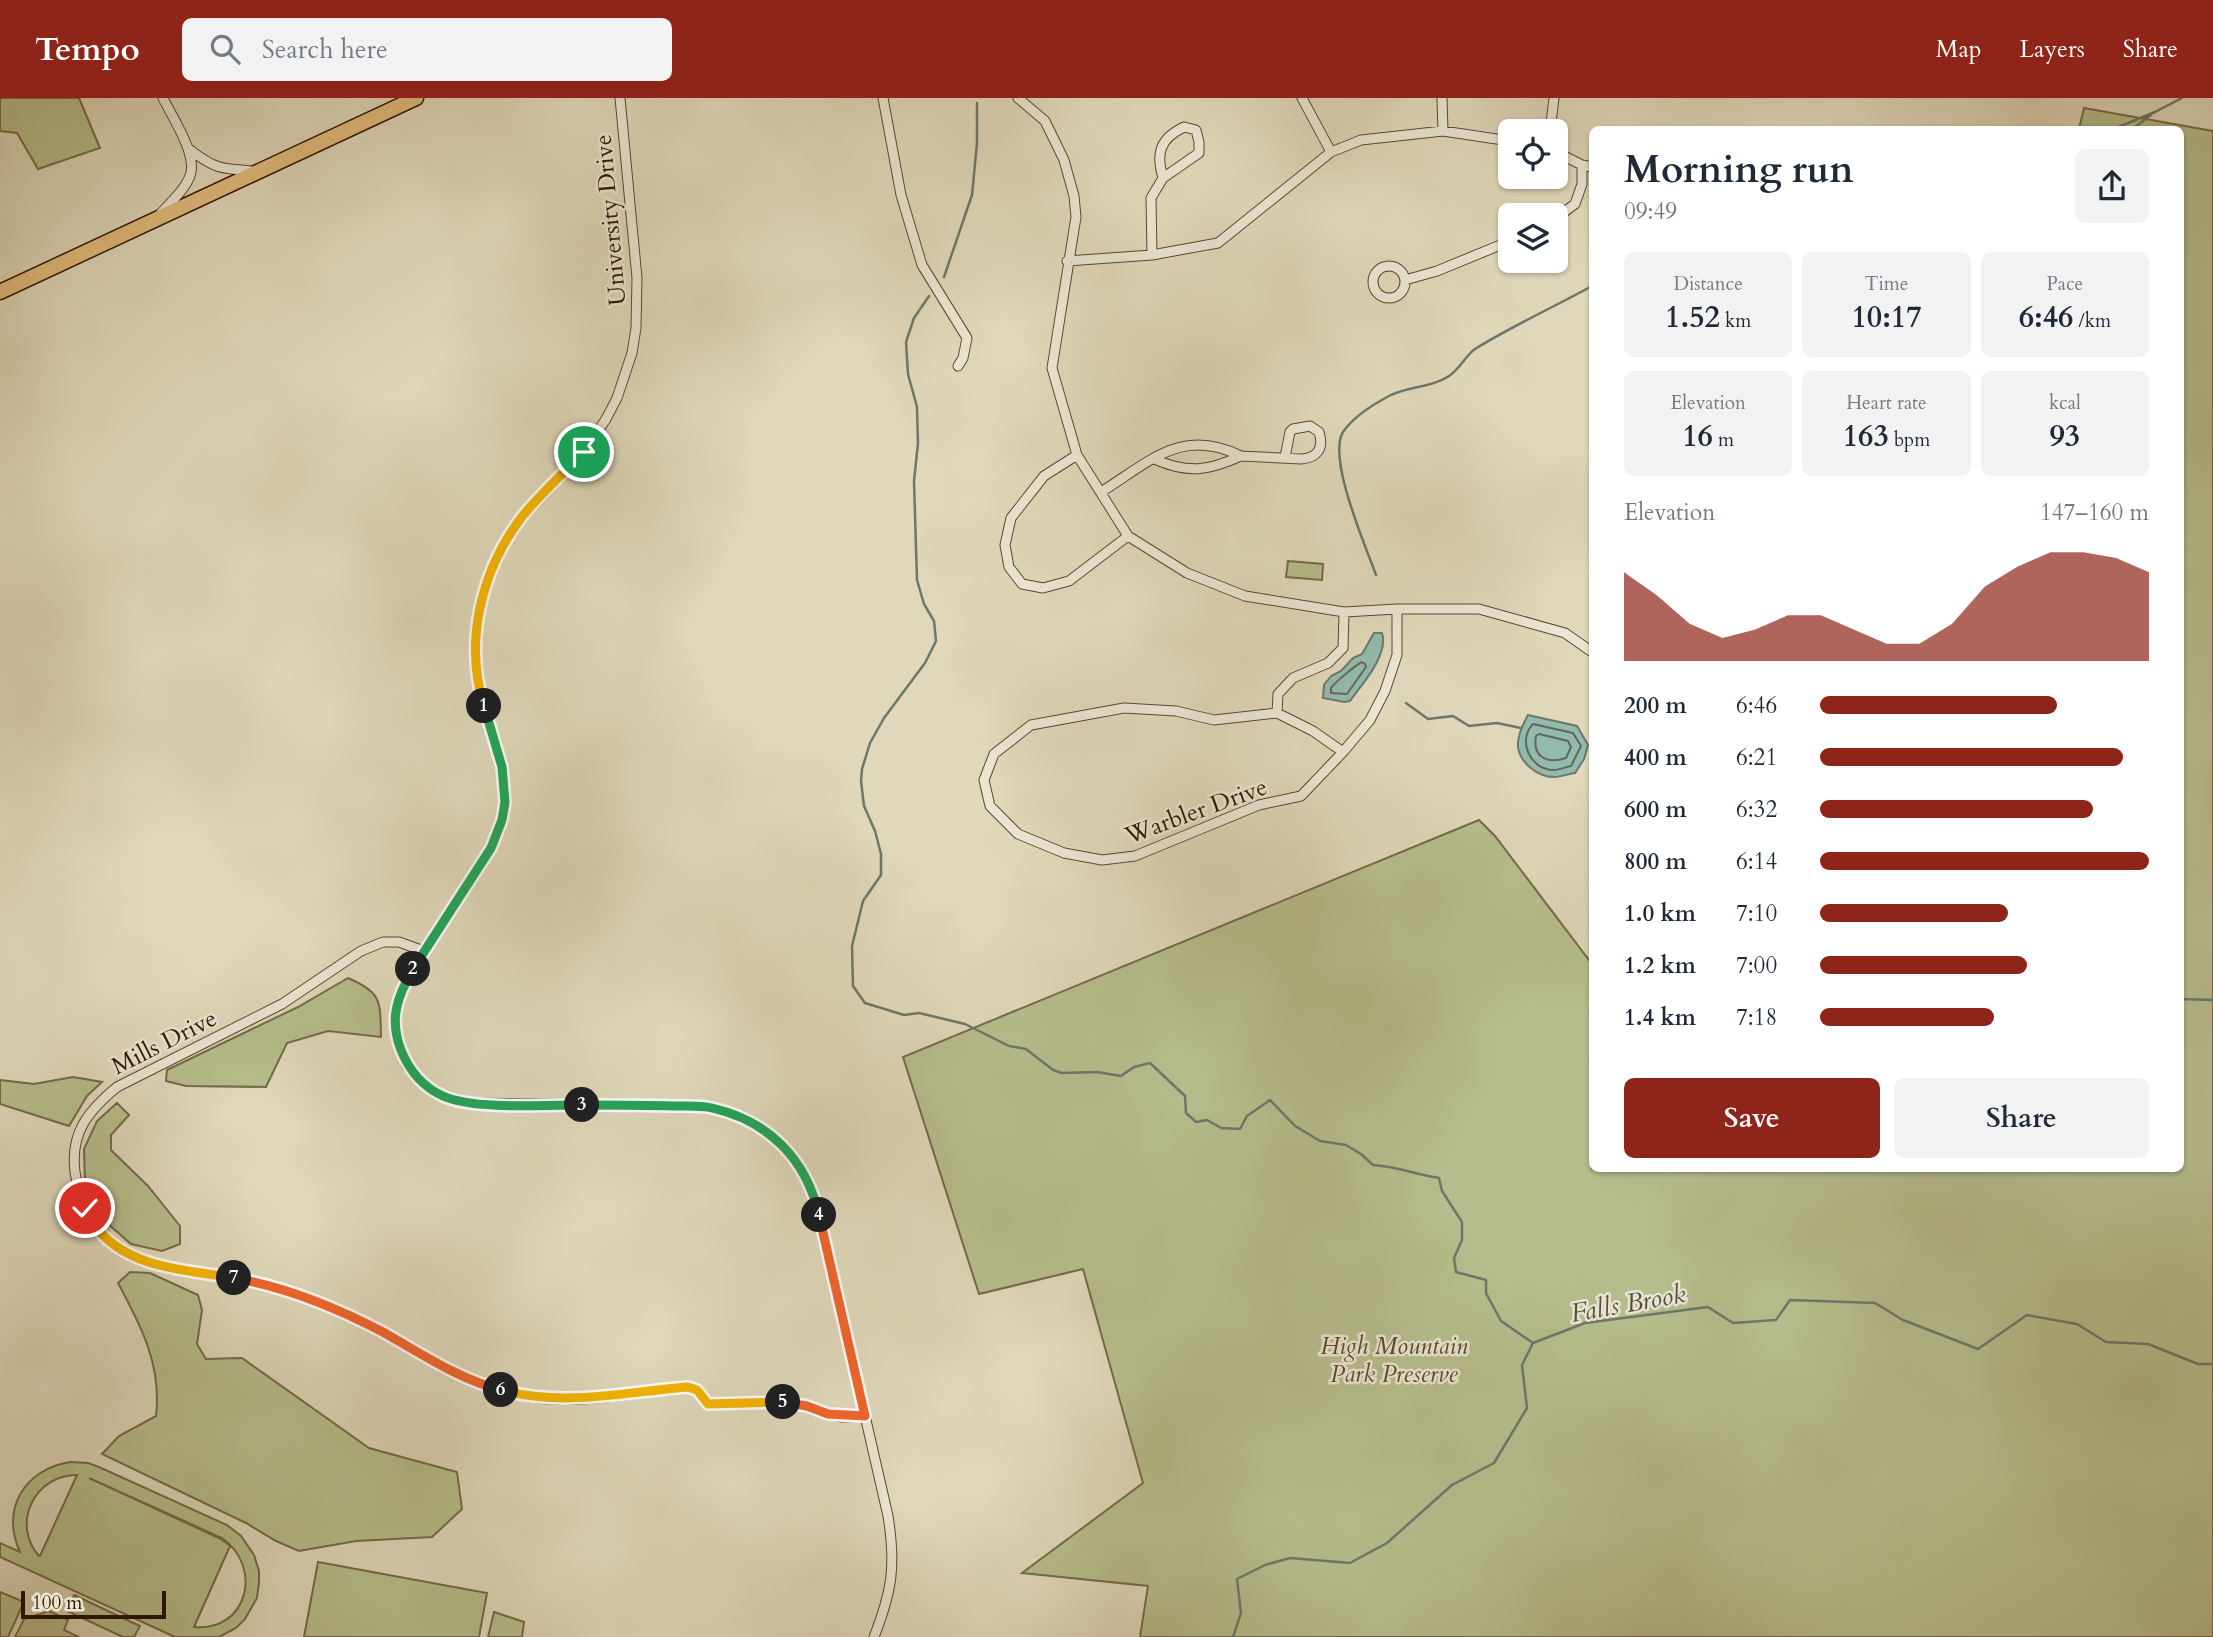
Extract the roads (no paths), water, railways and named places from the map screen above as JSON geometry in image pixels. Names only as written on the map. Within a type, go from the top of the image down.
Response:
[{"type":"main road","points":[[0,292],[416,98]]},
{"type":"street","points":[[153,220],[181,191],[191,173],[189,149],[163,98]]},
{"type":"street","name":"University Drive","points":[[620,98],[637,278],[637,316],[632,353],[617,398],[606,419],[584,452],[521,519],[507,540],[489,577],[478,616],[475,656],[481,696],[502,767],[505,802],[502,820],[491,848],[400,993],[395,1017],[397,1039],[407,1066],[428,1088],[445,1097],[474,1103],[710,1107],[741,1117],[765,1130],[786,1149],[802,1169],[815,1198],[892,1543],[893,1570],[887,1605],[874,1637]]},
{"type":"street","points":[[883,98],[901,195],[922,265],[967,338],[963,358],[958,366]]},
{"type":"street","points":[[1018,98],[1045,121],[1064,160],[1074,196],[1076,217],[1052,368],[1077,455],[1128,537],[1186,573],[1245,596],[1344,612],[1479,609],[1565,633],[1589,650]]},
{"type":"street","points":[[1302,98],[1331,152]]},
{"type":"street","points":[[1442,98],[1443,131]]},
{"type":"street","points":[[1551,119],[1554,98]]},
{"type":"street","points":[[1152,254],[1151,198],[1163,178],[1199,153],[1196,130],[1184,127],[1173,132],[1166,140],[1158,159],[1163,178]]},
{"type":"street","points":[[1068,261],[1152,254],[1218,243],[1331,152],[1361,140],[1443,131],[1498,139]]},
{"type":"street","points":[[189,149],[209,165],[224,169],[259,171]]},
{"type":"street","points":[[1568,158],[1589,166]]},
{"type":"street","points":[[1568,209],[1575,204],[1582,184],[1582,165]]},
{"type":"street","points":[[1405,280],[1437,271],[1498,247]]},
{"type":"street","points":[[1101,492],[1154,458],[1184,445],[1200,444],[1226,449],[1241,456],[1311,458],[1317,455],[1321,442],[1319,432],[1310,426],[1293,429],[1285,457]]},
{"type":"street","points":[[1077,455],[1044,476],[1011,518],[1005,545],[1009,567],[1022,584],[1043,588],[1069,581],[1128,537]]},
{"type":"street","points":[[1154,458],[1177,467],[1202,470],[1225,464],[1241,456]]},
{"type":"street","name":"Warbler Drive","points":[[1277,713],[1214,720],[1176,710],[1124,708],[1031,726],[993,754],[984,780],[990,806],[1018,834],[1064,853],[1102,860],[1135,856],[1259,805],[1301,796],[1370,720],[1385,691],[1397,655],[1397,609]]},
{"type":"street","points":[[1343,752],[1314,731],[1277,713],[1278,694],[1293,678],[1328,663],[1343,648],[1344,612]]},
{"type":"street","name":"Mills Drive","points":[[424,951],[399,942],[383,942],[361,951],[282,1004],[127,1081],[99,1102],[75,1141],[74,1162],[77,1188],[85,1208],[99,1230],[128,1255],[149,1262],[250,1281],[334,1308],[468,1379],[525,1396],[586,1399],[688,1387],[697,1390],[708,1404],[772,1401],[807,1406],[842,1416],[865,1416]]},
{"type":"water","points":[[1374,633],[1382,633],[1382,651],[1373,669],[1350,701],[1323,698],[1324,685],[1331,676],[1362,654]]},
{"type":"water","points":[[1528,715],[1577,726],[1588,745],[1584,759],[1575,773],[1548,776],[1536,772],[1526,764],[1519,753],[1518,743]]},
{"type":"waterway","points":[[2121,126],[2182,98]]},
{"type":"waterway","points":[[944,277],[972,195],[977,143],[977,103]]},
{"type":"waterway","points":[[2136,126],[2151,115]]},
{"type":"waterway","points":[[1376,575],[1350,503],[1340,461],[1339,444],[1347,426],[1376,403],[1396,393],[1442,380],[1453,373],[1475,349],[1589,288]]},
{"type":"waterway","points":[[929,296],[914,318],[906,342],[908,374],[917,407],[918,443],[914,481],[917,580],[924,604],[934,621],[936,641],[925,663],[884,718],[870,743],[862,769],[864,806],[881,854],[881,875],[863,901],[852,946],[853,986],[865,1003],[904,1015],[919,1013],[965,1024],[1009,1046],[1026,1049],[1053,1070],[1062,1073],[1097,1072],[1121,1076],[1134,1067],[1150,1063],[1185,1096],[1186,1113],[1196,1122],[1207,1120],[1221,1128],[1240,1129],[1247,1116],[1270,1100],[1295,1126],[1320,1141],[1346,1145],[1373,1165],[1439,1178],[1442,1191],[1462,1222],[1462,1240],[1454,1258],[1456,1272],[1486,1280],[1486,1293],[1501,1321],[1533,1343]]},
{"type":"waterway","points":[[1406,703],[1428,719],[1453,716],[1469,726],[1497,723],[1521,728]]},
{"type":"waterway","points":[[2184,999],[2213,1000]]},
{"type":"waterway","name":"Falls Brook","points":[[1233,1637],[1241,1613],[1237,1579],[1265,1565],[1290,1558],[1350,1563],[1387,1543],[1452,1485],[1494,1463],[1527,1408],[1522,1365],[1533,1343],[1585,1323],[1708,1307],[1733,1323],[1776,1320],[1790,1300],[1875,1303],[1903,1320],[1978,1349],[2027,1315],[2077,1324],[2106,1342],[2148,1344],[2198,1364],[2213,1364]]},
{"type":"park label","name":"High Mountain Park Preserve","points":[[1394,1360]]}]
